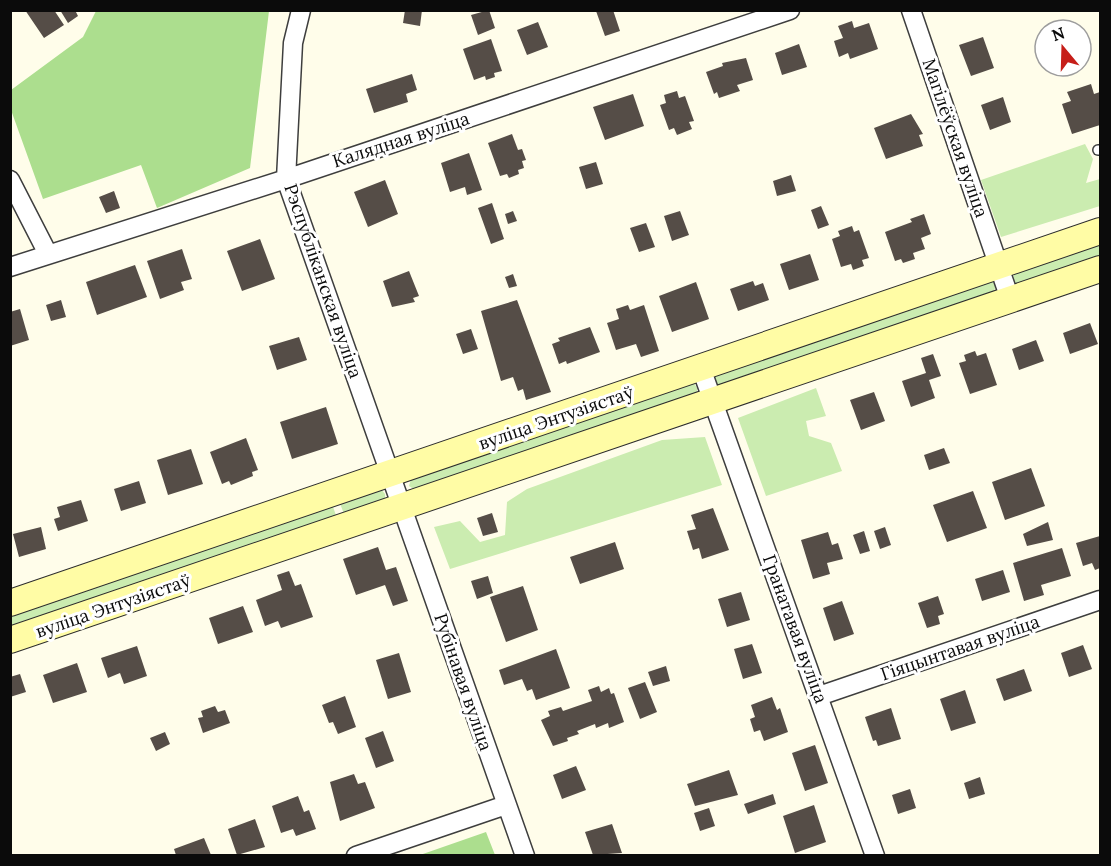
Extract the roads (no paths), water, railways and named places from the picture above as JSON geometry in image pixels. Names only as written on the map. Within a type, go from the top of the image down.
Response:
[{"type":"street","name":"Рэспубліканская вуліца","points":[[301,10],[293,43],[286,178],[402,509]]},
{"type":"street","name":"Калядная вуліца","points":[[10,267],[286,178],[790,10]]},
{"type":"street","name":"Магілёўская вуліца","points":[[911,10],[1010,299]]},
{"type":"street","points":[[10,180],[48,254]]},
{"type":"street","name":"вуліца Энтузіястаў","points":[[10,603],[1101,231]]},
{"type":"street","name":"вуліца Энтузіястаў","points":[[10,640],[402,509],[1101,269]]},
{"type":"street","name":"Гранатавая вуліца","points":[[701,368],[875,855]]},
{"type":"street","name":"Рубінавая вуліца","points":[[402,509],[525,855]]},
{"type":"street","name":"Гіяцынтавая вуліца","points":[[819,696],[1101,600]]},
{"type":"street","points":[[356,855],[506,804]]}]
